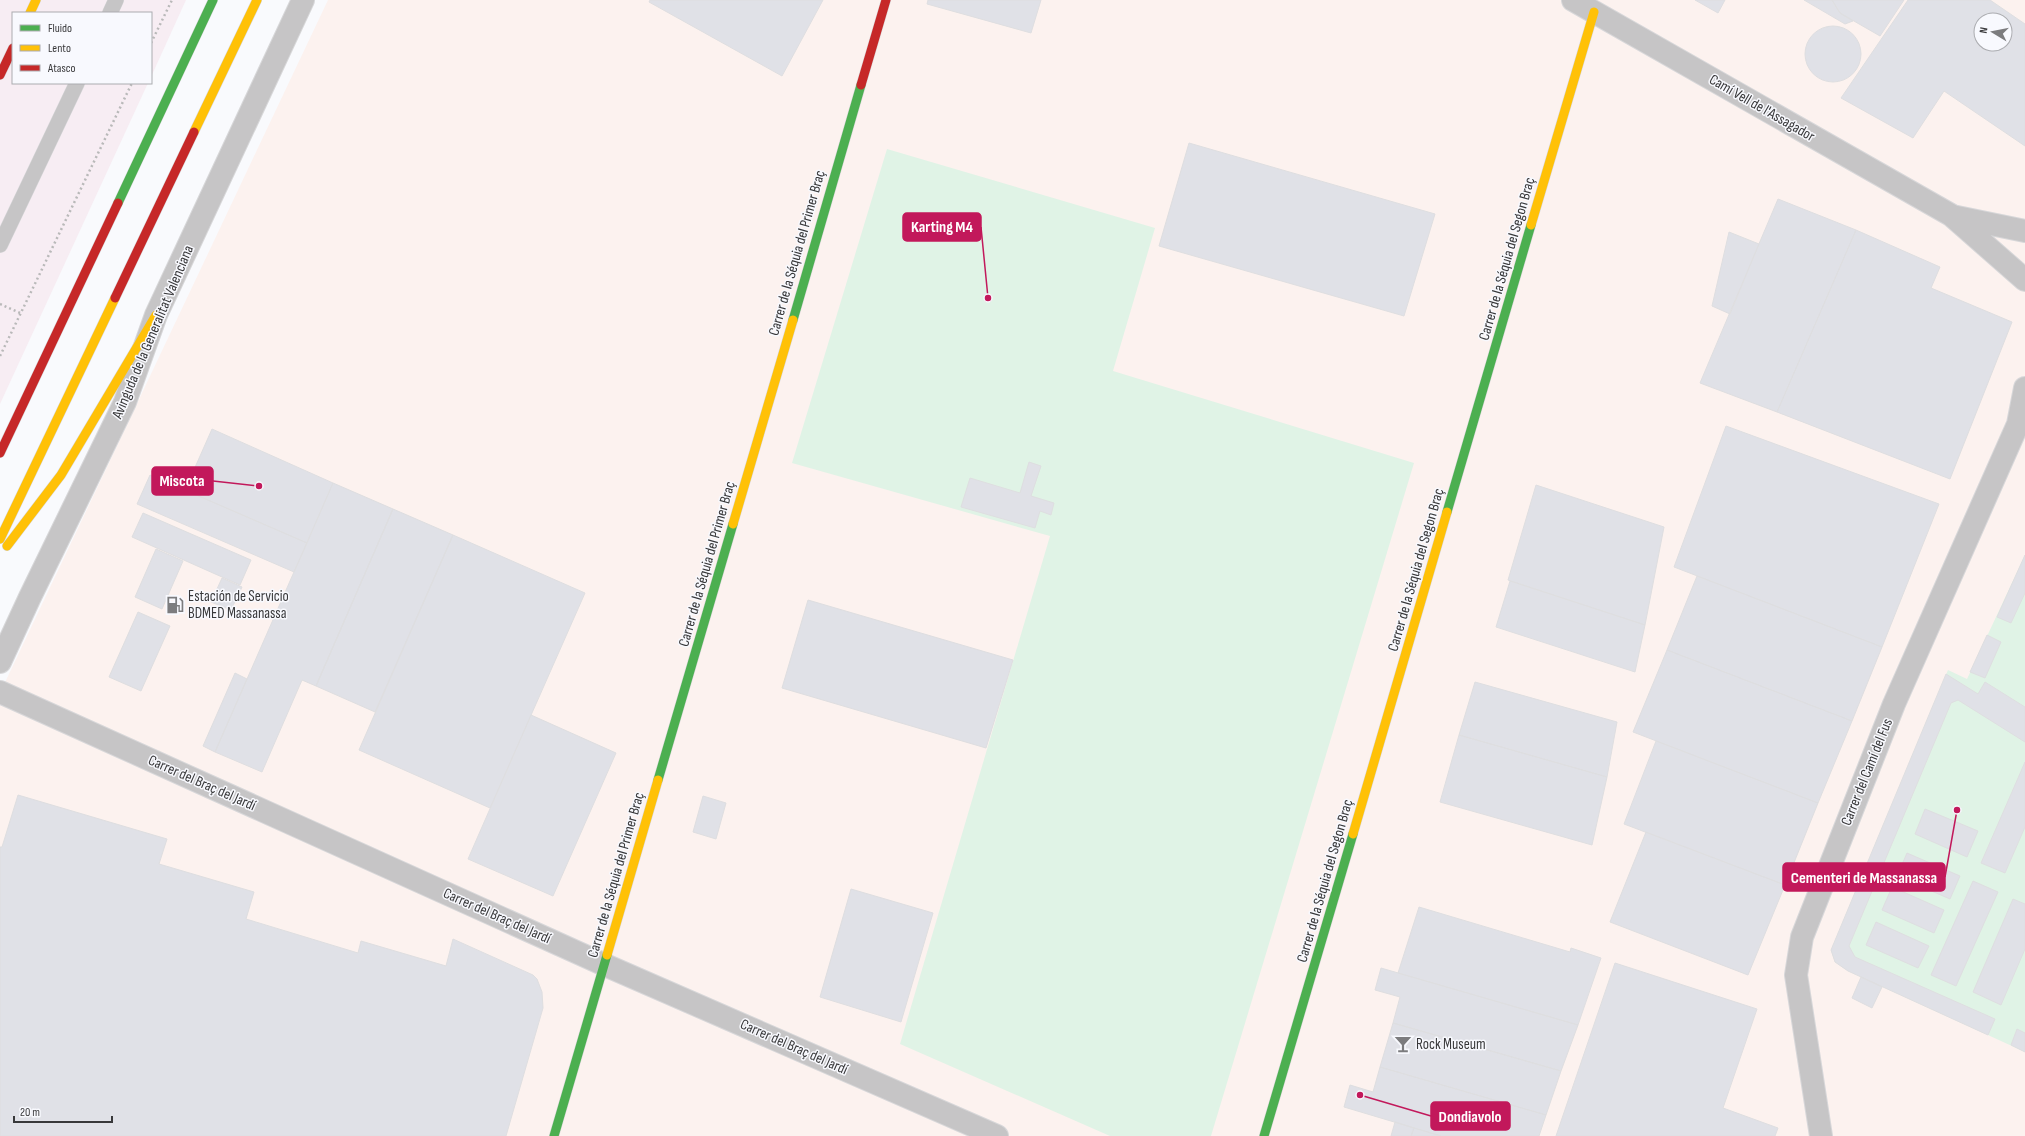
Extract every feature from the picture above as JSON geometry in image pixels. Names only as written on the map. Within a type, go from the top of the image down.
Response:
[{"type":"street","points":[[30,12],[36,0]]},
{"type":"street","points":[[0,453],[213,0]]},
{"type":"street","points":[[0,539],[257,0]]},
{"type":"street","name":"Avinguda de la Generalitat Valenciana","points":[[0,662],[124,402],[156,315],[303,0]]},
{"type":"street","name":"Carrer de la Séquia del Primer Braç","points":[[554,1136],[886,0]]},
{"type":"street","name":"Camí Vell de l'Assagador","points":[[1573,0],[1951,215],[2025,280]]},
{"type":"street","name":"Carrer de la Séquia del Segon Braç","points":[[1264,1136],[1594,12]]},
{"type":"street","points":[[0,75],[12,50]]},
{"type":"street","name":"Camí Vell de l'Assagador","points":[[1951,215],[2025,231]]},
{"type":"street","points":[[0,555],[62,475],[156,315]]},
{"type":"street","name":"Carrer del Camí del Fus","points":[[1821,1136],[1796,975],[1802,937],[1894,704],[2022,419],[2025,388]]},
{"type":"street","name":"Carrer del Braç del Jardí","points":[[0,692],[968,1130],[997,1136]]},
{"type":"lane","points":[[110,12],[116,0]]},
{"type":"lane","points":[[0,245],[77,84]]},
{"type":"path","points":[[152,41],[172,0]]},
{"type":"path","points":[[0,356],[132,84]]},
{"type":"path","points":[[0,304],[20,313]]},
{"type":"shaded area","points":[[0,0],[186,0],[152,75],[152,12],[12,12],[12,84],[148,84],[0,404]]},
{"type":"shaded area","points":[[328,0],[2025,0],[2025,1136],[0,1136],[0,693]]},
{"type":"green space","points":[[887,149],[1155,228],[1113,371],[1414,463],[1211,1136],[1110,1136],[900,1044],[1050,536],[792,463]]},
{"type":"green space","points":[[2025,555],[2025,1052],[1848,971],[1835,962],[1831,950],[1948,670],[1967,679]]},
{"type":"building","points":[[650,0],[823,0],[782,76],[649,2]]},
{"type":"building","points":[[928,0],[1041,0],[1031,33],[927,4]]},
{"type":"building","points":[[1695,0],[1725,0],[1718,13]]},
{"type":"building","points":[[1804,0],[1832,0],[1840,13],[1853,21],[1845,24]]},
{"type":"building","points":[[1832,0],[1904,0],[1880,36],[1840,13]]},
{"type":"building","points":[[1908,0],[1990,0],[2008,12],[1973,12],[1973,52],[2013,52],[2013,16],[2025,24],[2025,146],[1944,91],[1913,138],[1841,98]]},
{"type":"building","points":[[1833,26],[1844,28],[1853,34],[1859,43],[1861,54],[1859,65],[1853,74],[1844,80],[1833,82],[1822,80],[1813,74],[1807,65],[1805,54],[1807,43],[1813,34],[1822,28]]},
{"type":"building","points":[[1189,143],[1435,214],[1404,316],[1159,246]]},
{"type":"building","points":[[1778,199],[1856,230],[1777,412],[1700,383]]},
{"type":"building","points":[[1856,230],[1940,267],[1931,288],[2012,322],[1950,479],[1777,412]]},
{"type":"building","points":[[1729,232],[1759,244],[1730,314],[1712,306]]},
{"type":"building","points":[[1726,426],[1939,504],[1882,647],[1674,567]]},
{"type":"building","points":[[212,429],[333,483],[307,543],[185,490]]},
{"type":"building","points":[[1029,462],[1041,466],[1031,496],[1054,503],[1051,515],[1040,511],[1035,528],[961,507],[970,478],[1020,493]]},
{"type":"building","points":[[150,475],[307,543],[294,572],[137,504]]},
{"type":"building","points":[[333,483],[393,509],[316,686],[302,680],[262,772],[215,752]]},
{"type":"building","points":[[1536,485],[1664,527],[1645,625],[1508,580]]},
{"type":"building","points":[[393,509],[453,535],[375,712],[316,686]]},
{"type":"building","points":[[143,513],[251,560],[240,585],[132,537]]},
{"type":"building","points":[[453,535],[585,593],[490,808],[359,750]]},
{"type":"building","points":[[156,549],[183,561],[162,609],[135,597]]},
{"type":"building","points":[[2025,555],[2025,593],[2011,623],[1997,617]]},
{"type":"building","points":[[1697,576],[1882,647],[1852,721],[1667,650]]},
{"type":"building","points":[[222,578],[242,587],[231,610],[211,602]]},
{"type":"building","points":[[1510,581],[1645,625],[1635,672],[1496,627]]},
{"type":"building","points":[[808,600],[1013,660],[986,748],[782,688]]},
{"type":"building","points":[[138,612],[170,626],[141,691],[109,677]]},
{"type":"building","points":[[1987,635],[2001,642],[1985,678],[1970,672]]},
{"type":"building","points":[[1667,650],[1852,721],[1818,803],[1633,732]]},
{"type":"building","points":[[235,673],[247,679],[215,752],[203,746]]},
{"type":"building","points":[[1946,674],[1978,694],[1985,682],[2025,707],[2025,742],[1958,700],[1951,703],[1849,946],[1855,957],[1995,1019],[1988,1035],[1848,971],[1835,962],[1831,950]]},
{"type":"building","points":[[1475,682],[1617,722],[1607,777],[1459,735]]},
{"type":"building","points":[[531,715],[616,753],[553,896],[468,859]]},
{"type":"building","points":[[1459,735],[1607,777],[1592,845],[1440,802]]},
{"type":"building","points":[[1656,741],[1818,803],[1785,885],[1624,824]]},
{"type":"building","points":[[2025,762],[2025,827],[2005,873],[1981,863]]},
{"type":"building","points":[[18,795],[167,839],[159,864],[254,892],[246,919],[358,953],[361,941],[446,966],[453,939],[533,975],[537,979],[542,992],[543,1008],[506,1136],[0,1136],[0,847],[2,847]]},
{"type":"building","points":[[703,796],[726,803],[716,839],[693,832]]},
{"type":"building","points":[[1925,809],[1978,831],[1967,857],[1915,834]]},
{"type":"building","points":[[1646,832],[1785,885],[1748,975],[1610,922]]},
{"type":"building","points":[[1907,853],[1960,876],[1950,899],[1897,876]]},
{"type":"building","points":[[1973,881],[1998,892],[1956,986],[1931,975]]},
{"type":"building","points":[[1892,887],[1944,910],[1934,933],[1882,910]]},
{"type":"building","points":[[851,889],[933,913],[901,1022],[820,997]]},
{"type":"building","points":[[2013,899],[2025,904],[2025,949],[2001,1005],[1973,992]]},
{"type":"building","points":[[1419,907],[1570,952],[1571,948],[1601,958],[1578,1025],[1398,973]]},
{"type":"building","points":[[1876,922],[1929,946],[1918,968],[1866,945]]},
{"type":"building","points":[[1615,963],[1757,1009],[1723,1108],[1778,1128],[1775,1136],[1556,1136]]},
{"type":"building","points":[[1381,968],[1578,1025],[1561,1071],[1393,1023],[1400,997],[1375,990]]},
{"type":"building","points":[[1861,977],[1882,987],[1872,1008],[1852,998]]},
{"type":"building","points":[[1393,1023],[1561,1071],[1546,1115],[1380,1067]]},
{"type":"building","points":[[2017,1029],[2025,1033],[2025,1052],[2011,1045]]},
{"type":"building","points":[[1380,1067],[1546,1115],[1539,1136],[1441,1136],[1344,1107],[1350,1085],[1373,1092]]},
{"type":"building","points":[[1395,1122],[1414,1128],[1411,1136],[1391,1136]]},
{"type":"building","points":[[1414,1128],[1441,1136],[1411,1136]]},
{"type":"traffic: fast","points":[[118,203],[213,0]]},
{"type":"traffic: fast","points":[[793,320],[861,85]]},
{"type":"traffic: fast","points":[[1447,512],[1531,225]]},
{"type":"traffic: fast","points":[[658,780],[733,524]]},
{"type":"traffic: fast","points":[[1264,1136],[1353,834]]},
{"type":"traffic: fast","points":[[554,1136],[607,955]]},
{"type":"traffic: slow","points":[[30,12],[36,0]]},
{"type":"traffic: slow","points":[[194,132],[257,0]]},
{"type":"traffic: slow","points":[[1531,225],[1594,12]]},
{"type":"traffic: slow","points":[[0,539],[115,298]]},
{"type":"traffic: slow","points":[[7,546],[61,475],[156,315]]},
{"type":"traffic: slow","points":[[733,524],[793,320]]},
{"type":"traffic: slow","points":[[1353,834],[1447,512]]},
{"type":"traffic: slow","points":[[607,955],[658,780]]},
{"type":"traffic: jam","points":[[861,85],[886,0]]},
{"type":"traffic: jam","points":[[0,75],[12,50]]},
{"type":"traffic: jam","points":[[115,298],[194,132]]},
{"type":"traffic: jam","points":[[0,453],[118,203]]},
{"type":"place","name":"Karting M4","points":[[988,298]]},
{"type":"place","name":"Miscota","points":[[259,486]]},
{"type":"place","name":"Estación de Servicio BDMED Massanassa","points":[[175,605]]},
{"type":"place","name":"Cementeri de Massanassa","points":[[1957,810]]},
{"type":"place","name":"Rock Museum","points":[[1403,1044]]},
{"type":"place","name":"Dondiavolo","points":[[1360,1095]]}]
